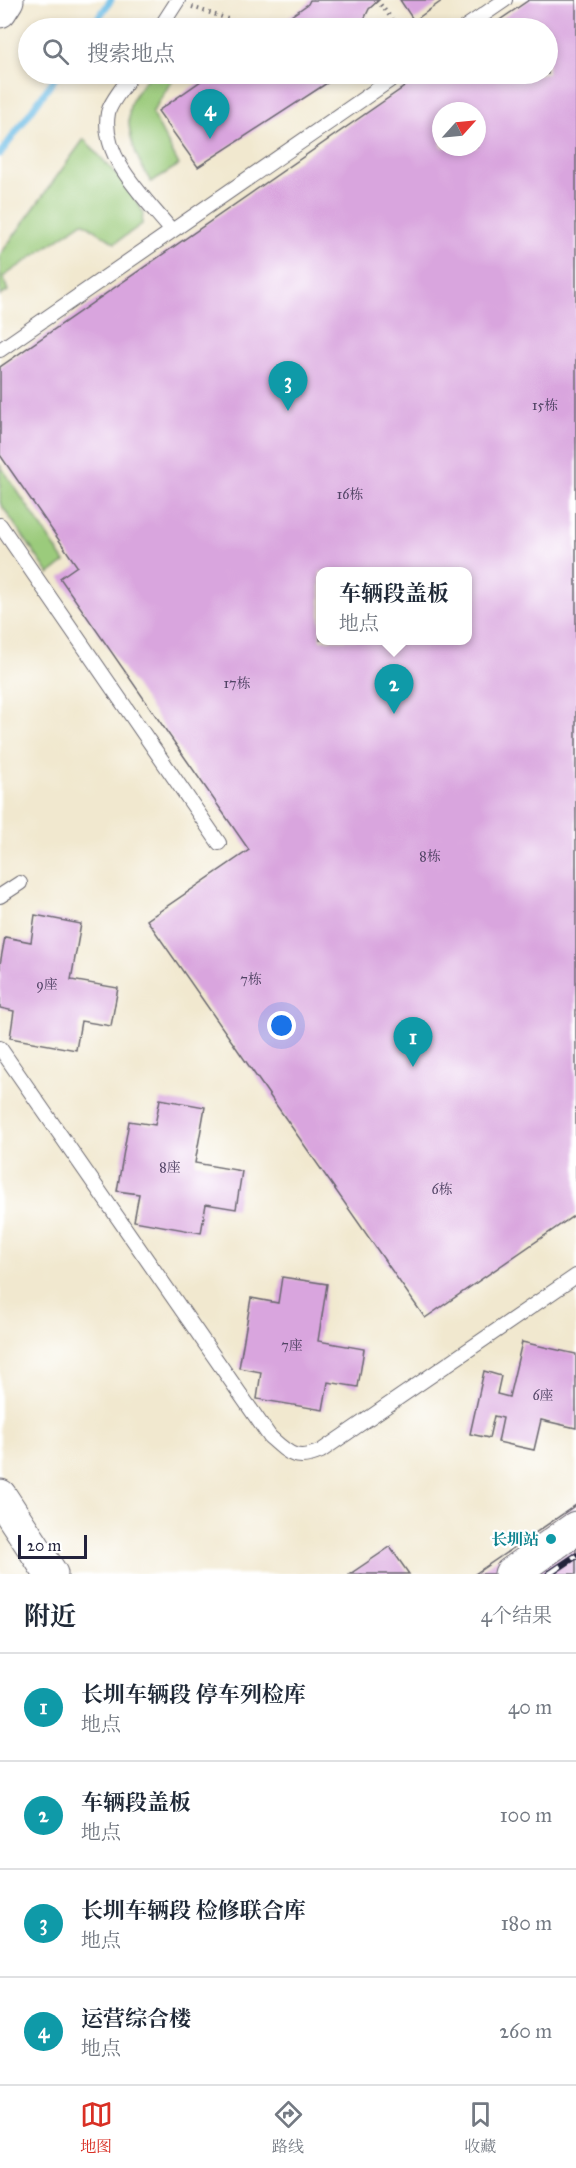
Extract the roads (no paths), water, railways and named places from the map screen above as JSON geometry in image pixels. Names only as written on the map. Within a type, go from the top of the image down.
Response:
[{"type":"main road","points":[[0,11],[7,0]]},
{"type":"main road","points":[[0,1496],[51,1574]]},
{"type":"main road","points":[[511,1574],[576,1528]]},
{"type":"lane","points":[[479,18],[505,0]]},
{"type":"lane","points":[[167,18],[178,1]]},
{"type":"lane","points":[[126,84],[108,111],[107,139],[122,169],[172,231]]},
{"type":"lane","points":[[0,350],[385,84]]},
{"type":"lane","points":[[0,525],[219,843]]},
{"type":"lane","points":[[0,896],[20,883]]},
{"type":"lane","points":[[0,1048],[270,1437],[287,1453],[298,1457],[310,1456],[321,1450],[576,1276]]},
{"type":"waterway","points":[[98,18],[111,0]]},
{"type":"waterway","points":[[0,154],[51,84]]},
{"type":"railway","points":[[549,1574],[576,1556]]},
{"type":"place","name":"运营综合楼","points":[[210,139]]},
{"type":"place","name":"长圳车辆段 检修联合库","points":[[288,411]]},
{"type":"place","name":"车辆段盖板","points":[[394,714]]},
{"type":"place","name":"长圳车辆段 停车列检库","points":[[413,1067]]},
{"type":"place","name":"长圳站","points":[[551,1539]]}]
